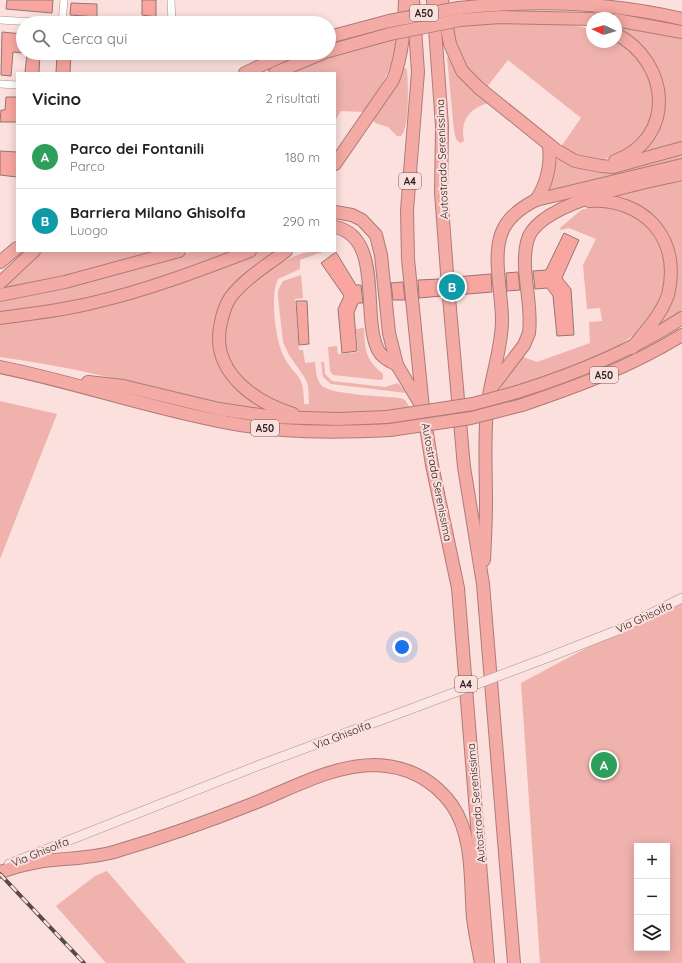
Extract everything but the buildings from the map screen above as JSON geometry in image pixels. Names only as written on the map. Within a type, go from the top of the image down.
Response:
[{"type":"highway","points":[[336,163],[393,80],[399,64],[402,47],[405,0]]},
{"type":"highway","name":"Autostrada Serenissima","points":[[413,0],[418,72],[408,210],[408,259],[423,408],[432,465],[458,588],[488,963]]},
{"type":"highway","name":"Autostrada Serenissima","points":[[433,0],[442,126],[441,192],[448,286],[464,467],[483,584],[514,963]]},
{"type":"highway","points":[[442,0],[450,44],[462,71],[479,88],[549,145],[574,161],[601,166],[623,164],[682,148]]},
{"type":"highway","name":"A50","points":[[336,35],[388,21],[459,8],[526,2],[587,4],[640,11],[682,19]]},
{"type":"highway","points":[[336,49],[390,34],[460,20],[484,17],[586,19]]},
{"type":"highway","points":[[572,19],[586,22]]},
{"type":"highway","points":[[622,21],[682,32]]},
{"type":"highway","points":[[601,166],[622,158],[644,142],[656,122],[660,106],[657,85],[650,65],[639,51],[622,38]]},
{"type":"highway","points":[[247,72],[273,60]]},
{"type":"highway","points":[[277,72],[306,60]]},
{"type":"highway","points":[[536,200],[544,187],[548,175],[549,145]]},
{"type":"highway","points":[[483,584],[486,502],[485,443],[488,392],[500,344],[502,320],[497,249],[502,232],[517,211],[536,200],[682,165]]},
{"type":"highway","points":[[488,392],[524,345],[529,332],[525,259],[529,235],[533,228],[542,219],[552,213],[599,194],[682,174]]},
{"type":"highway","points":[[584,201],[602,201],[636,210],[659,226],[669,246],[673,268],[668,296],[658,316],[632,348]]},
{"type":"highway","points":[[336,212],[348,214],[362,220],[376,235],[381,255],[389,333],[397,366],[423,408]]},
{"type":"highway","points":[[336,227],[350,233],[362,248],[366,261],[375,340],[382,356],[397,366]]},
{"type":"highway","points":[[0,262],[16,249]]},
{"type":"highway","points":[[1,291],[33,252]]},
{"type":"highway","points":[[1,291],[65,282],[175,252]]},
{"type":"highway","points":[[0,318],[45,312],[98,302],[204,268],[247,252]]},
{"type":"highway","points":[[285,252],[245,283],[230,299],[224,309],[220,330],[221,351],[228,370],[251,394],[283,411],[314,419]]},
{"type":"highway","points":[[46,376],[123,386],[219,409],[273,417],[314,419],[387,417],[466,405],[518,392],[578,371],[632,348],[682,318]]},
{"type":"highway","name":"A50","points":[[0,367],[46,376],[194,416],[243,425],[314,432],[390,430],[471,418],[522,405],[622,368],[682,334]]},
{"type":"highway","points":[[0,872],[38,862],[78,858],[113,852],[202,822],[328,774],[359,766],[390,766],[417,774],[431,783],[452,806],[459,818],[468,852],[474,920],[481,963]]},
{"type":"street","points":[[63,16],[64,0]]},
{"type":"street","points":[[171,0],[172,16]]},
{"type":"street","points":[[0,20],[16,21]]},
{"type":"street","points":[[0,84],[16,85]]},
{"type":"street","name":"Via Ghisolfa","points":[[0,868],[257,766],[618,630],[682,598]]},
{"type":"shaded area","points":[[482,22],[551,22],[586,28],[586,48],[622,48],[622,44],[637,57],[651,84],[653,109],[650,120],[636,141],[610,157],[602,160],[594,160],[577,156],[560,148],[581,118],[508,60],[486,88],[464,67],[450,26]]},
{"type":"shaded area","points":[[622,27],[682,37],[682,144],[636,157],[641,150],[662,88],[622,38]]},
{"type":"shaded area","points":[[396,37],[393,59],[390,68],[381,86],[363,112],[341,111],[336,119],[336,72],[285,72],[315,60],[336,60],[336,52]]},
{"type":"shaded area","points":[[447,57],[449,57],[488,103],[481,105],[467,116],[463,127],[464,141],[460,143],[456,139],[454,131]]},
{"type":"shaded area","points":[[404,68],[407,69],[407,115],[404,131],[401,136],[397,136],[388,127],[375,123],[373,120],[390,95]]},
{"type":"shaded area","points":[[682,152],[682,161],[547,193],[546,191],[558,157],[589,170],[609,172]]},
{"type":"shaded area","points":[[682,178],[682,314],[654,331],[674,293],[677,270],[674,248],[670,237],[657,219],[648,212],[629,202],[609,195]]},
{"type":"shaded area","points":[[592,207],[615,207],[650,223],[667,256],[663,297],[636,333],[614,350],[582,364],[499,392],[506,376],[523,357],[537,362],[590,343],[589,322],[602,321],[600,308],[587,309],[583,265],[596,239],[569,228],[561,230],[560,228],[581,210]]},
{"type":"shaded area","points":[[39,252],[160,252],[103,268],[21,286],[0,289]]},
{"type":"shaded area","points":[[190,252],[235,252],[111,293],[69,303],[0,313],[0,299],[130,269]]},
{"type":"shaded area","points":[[256,252],[278,252],[242,281],[215,346],[266,408],[265,411],[223,405],[87,372],[0,357],[0,322],[191,276]]},
{"type":"shaded area","points":[[307,252],[322,252],[300,260],[300,269],[278,279],[274,295],[274,317],[280,348],[283,355],[287,363],[301,380],[304,393],[304,404],[309,404],[308,385],[305,378],[289,355],[283,342],[278,297],[278,290],[283,281],[301,275],[303,298],[295,299],[299,350],[303,350],[305,363],[315,362],[317,378],[320,384],[328,389],[347,393],[400,398],[405,400],[410,408],[350,415],[304,412],[274,402],[247,383],[236,371],[228,358],[224,343],[224,327],[232,304],[240,293],[257,279],[281,263]]},
{"type":"shaded area","points":[[364,328],[367,354],[377,369],[383,374],[383,379],[380,380],[333,375],[330,371],[328,347],[337,346],[338,354],[358,352],[356,329]]},
{"type":"shaded area","points":[[321,362],[324,362],[325,374],[332,381],[385,387],[398,383],[406,393],[331,384],[323,377]]},
{"type":"shaded area","points":[[0,401],[57,414],[0,559]]},
{"type":"shaded area","points":[[682,597],[682,963],[540,963],[521,683]]},
{"type":"shaded area","points":[[107,871],[186,963],[106,963],[56,906],[95,876]]},
{"type":"railway","points":[[0,874],[84,963]]},
{"type":"place","name":"Barriera Milano Ghisolfa","points":[[452,287]]},
{"type":"place","name":"Parco dei Fontanili","points":[[604,765]]}]
